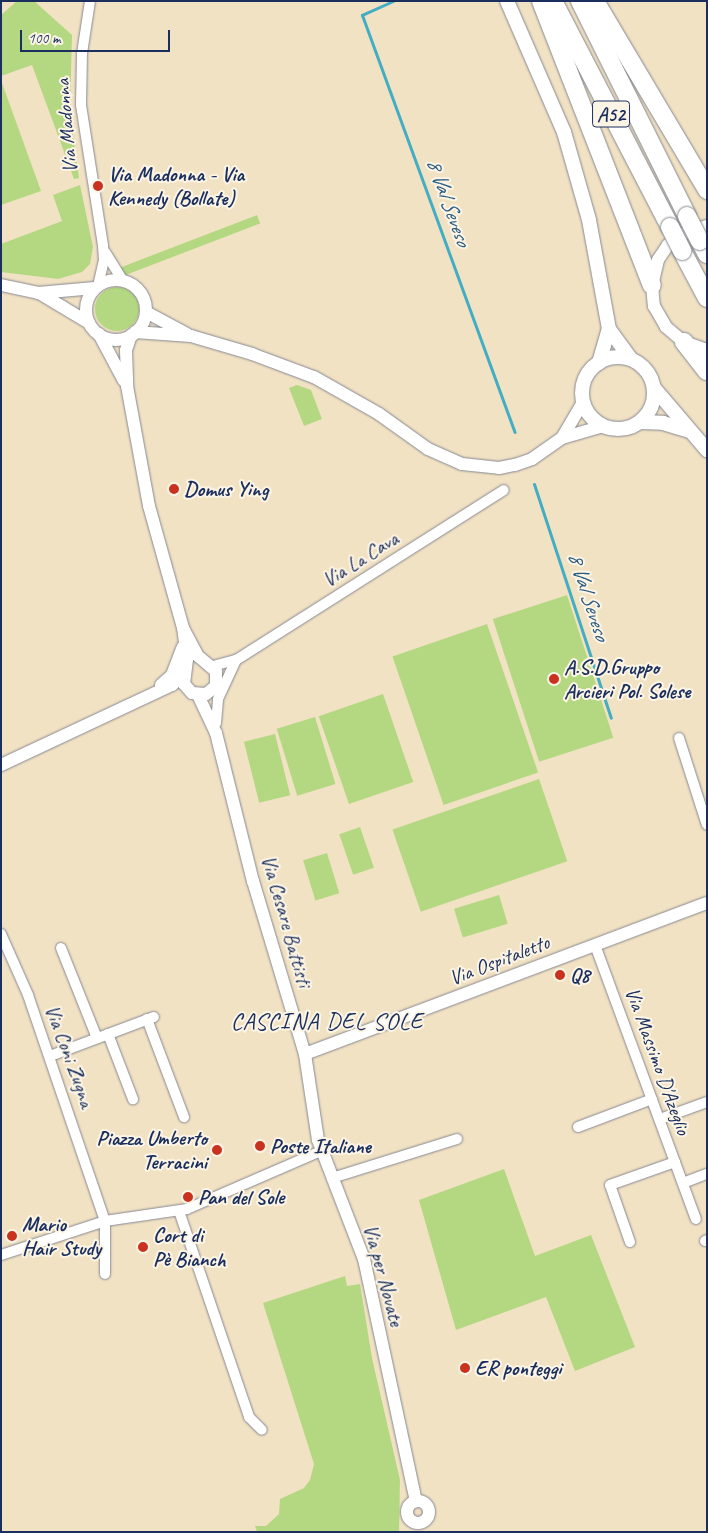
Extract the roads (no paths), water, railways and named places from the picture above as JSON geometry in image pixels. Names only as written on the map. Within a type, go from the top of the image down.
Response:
[{"type":"highway","points":[[541,1],[652,285]]},
{"type":"highway","name":"A52","points":[[553,1],[707,298]]},
{"type":"highway","name":"A52","points":[[580,1],[688,216],[704,240]]},
{"type":"highway","points":[[595,1],[707,190]]},
{"type":"highway","points":[[684,342],[707,371]]},
{"type":"main road","points":[[508,1],[564,132],[589,220],[609,329],[631,360],[647,371],[654,388],[707,450]]},
{"type":"main road","points":[[609,329],[598,363],[585,380],[583,402],[588,413],[603,426],[622,429],[640,422],[663,423],[690,432]]},
{"type":"main road","points":[[598,363],[618,357],[631,360]]},
{"type":"main road","points":[[640,422],[652,407],[654,388]]},
{"type":"street","name":"Via Madonna","points":[[90,1],[82,53],[81,106],[103,246],[104,260],[97,287]]},
{"type":"street","points":[[704,240],[683,234],[668,245],[658,260],[652,285],[657,314],[666,327],[684,342],[707,350]]},
{"type":"street","name":"Via Madonna","points":[[103,246],[112,266],[123,280]]},
{"type":"street","points":[[1,285],[38,293],[97,287],[109,280],[123,280],[140,292],[146,312],[191,336],[252,354],[314,377],[379,414],[428,449],[462,464],[499,468],[515,465],[532,459],[562,438],[603,426]]},
{"type":"street","points":[[89,323],[87,303],[97,287]]},
{"type":"street","points":[[38,293],[89,323],[99,334],[127,386]]},
{"type":"street","points":[[146,312],[126,350],[127,386],[149,506],[184,632],[184,684],[195,694]]},
{"type":"street","points":[[99,334],[119,339],[133,334],[191,336]]},
{"type":"street","points":[[562,438],[583,402]]},
{"type":"street","name":"Via La Cava","points":[[211,667],[236,660],[504,490]]},
{"type":"street","points":[[118,711],[176,692],[195,694],[211,691],[217,683],[211,667],[184,632]]},
{"type":"street","points":[[154,693],[172,675],[184,632]]},
{"type":"street","name":"Via Cesare Battisti","points":[[216,728],[218,699],[236,660]]},
{"type":"street","points":[[1,765],[154,693],[185,671],[211,667]]},
{"type":"street","name":"Via Cesare Battisti","points":[[211,691],[216,728],[253,881],[305,1054],[321,1151],[332,1178]]},
{"type":"street","name":"Via Cesare Battisti","points":[[195,694],[216,728]]},
{"type":"street","points":[[679,738],[707,825]]},
{"type":"street","name":"Via Ospitaletto","points":[[305,1054],[707,903]]},
{"type":"street","name":"Via Coni Zugna","points":[[1,934],[28,995],[106,1221],[105,1274]]},
{"type":"street","name":"Via Massimo D'Azeglio","points":[[595,945],[696,1219]]},
{"type":"street","points":[[61,948],[97,1038]]},
{"type":"street","points":[[50,1056],[151,1018],[184,1117]]},
{"type":"street","points":[[108,1034],[133,1099]]},
{"type":"street","points":[[578,1126],[652,1100]]},
{"type":"street","points":[[660,1119],[707,1102]]},
{"type":"street","points":[[332,1178],[457,1139]]},
{"type":"street","points":[[1,1255],[106,1221],[180,1211],[321,1151]]},
{"type":"street","points":[[630,1242],[610,1185],[675,1162]]},
{"type":"street","points":[[683,1183],[707,1174]]},
{"type":"street","name":"Via per Novate","points":[[332,1178],[364,1259],[416,1501],[406,1511],[414,1527]]},
{"type":"street","points":[[180,1211],[249,1417],[262,1430]]},
{"type":"waterway","name":"8 Val Seveso","points":[[393,1],[362,15],[515,432]]},
{"type":"waterway","name":"8 Val Seveso","points":[[534,484],[611,718]]},
{"type":"place","name":"Via Madonna - Via Kennedy (Bollate)","points":[[98,186]]},
{"type":"place","name":"Domus Ying","points":[[174,489]]},
{"type":"place","name":"A.S.D.Gruppo Arcieri Pol. Solese","points":[[554,679]]},
{"type":"place","name":"Q8","points":[[560,975]]},
{"type":"place","name":"Poste Italiane","points":[[260,1146]]},
{"type":"place","name":"Piazza Umberto Terracini","points":[[217,1150]]},
{"type":"place","name":"Pan del Sole","points":[[188,1197]]},
{"type":"place","name":"Mario Hair Study","points":[[12,1236]]},
{"type":"place","name":"Cort di Pè Bianch","points":[[143,1247]]},
{"type":"place","name":"ER ponteggi","points":[[465,1368]]},
{"type":"district","name":"CASCINA DEL SOLE","points":[[327,1022]]}]
